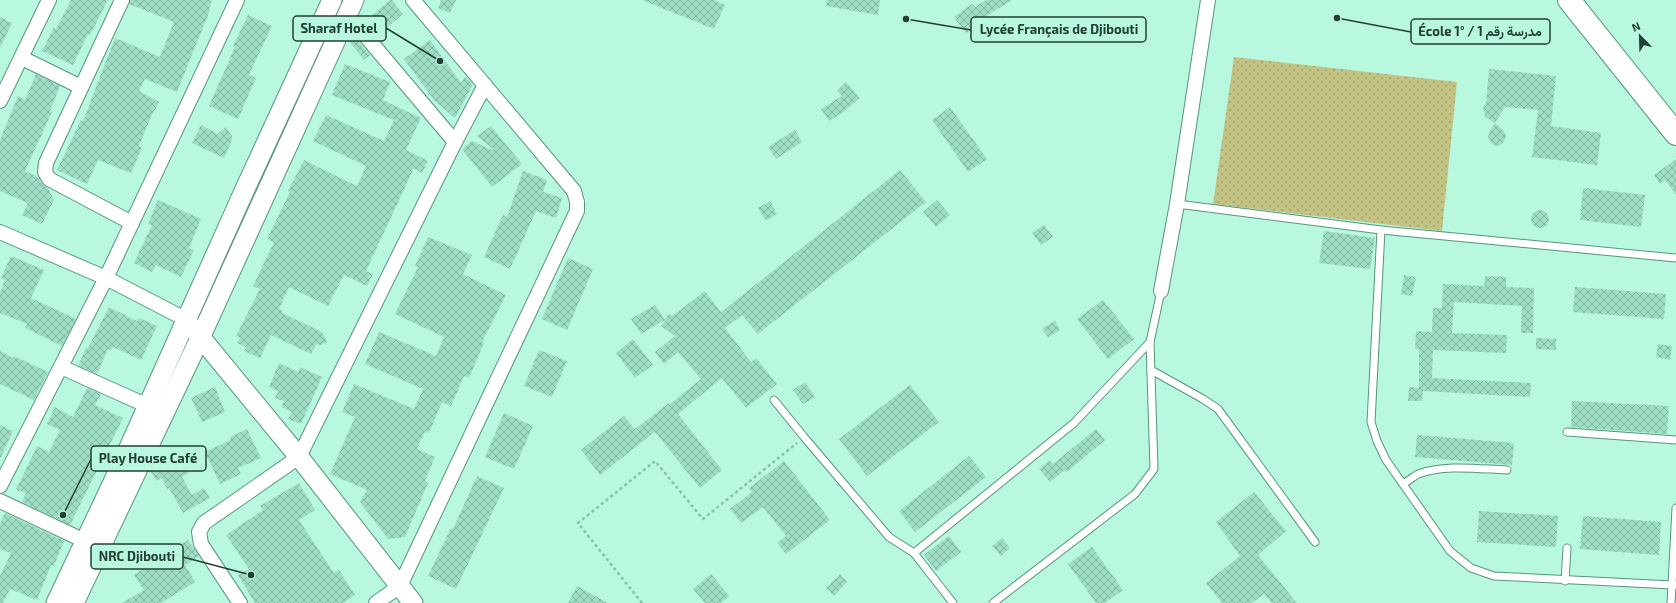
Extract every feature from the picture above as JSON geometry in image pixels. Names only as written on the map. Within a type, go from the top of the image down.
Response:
[{"type":"main road","points":[[1569,0],[1676,134]]},
{"type":"street","points":[[0,101],[6,73],[22,58],[49,0]]},
{"type":"street","points":[[122,0],[46,163],[45,172],[49,180],[132,223]]},
{"type":"street","points":[[0,486],[106,278],[237,0]]},
{"type":"street","points":[[56,603],[148,406],[245,189],[332,0]]},
{"type":"street","points":[[376,603],[400,586],[577,211],[577,202],[574,191],[413,0]]},
{"type":"street","points":[[1161,291],[1177,204],[1208,0]]},
{"type":"street","points":[[74,603],[201,336],[350,7],[455,142]]},
{"type":"street","points":[[22,58],[81,87]]},
{"type":"street","points":[[240,603],[201,544],[199,532],[204,523],[299,457],[455,142],[485,85]]},
{"type":"street","points":[[1,236],[106,278],[187,320],[299,457],[414,603]]},
{"type":"street","points":[[61,366],[148,406]]},
{"type":"street","points":[[0,501],[85,541]]},
{"type":"lane","points":[[1177,204],[1381,230],[1676,258]]},
{"type":"lane","points":[[1381,230],[1371,422],[1377,441],[1386,460],[1450,551],[1471,568],[1494,576],[1565,581],[1674,585]]},
{"type":"lane","points":[[993,603],[1135,494],[1154,469],[1150,342],[1161,291]]},
{"type":"lane","points":[[914,553],[1074,423],[1150,342]]},
{"type":"lane","points":[[1151,370],[1203,399],[1218,410],[1315,542]]},
{"type":"lane","points":[[774,400],[889,538],[914,553],[953,603]]},
{"type":"lane","points":[[1568,432],[1676,440]]},
{"type":"lane","points":[[1403,484],[1416,475],[1431,470],[1507,470]]},
{"type":"lane","points":[[1671,603],[1674,585],[1676,508]]},
{"type":"lane","points":[[1565,581],[1567,548]]},
{"type":"path","points":[[642,603],[578,523],[655,461],[703,519],[804,437]]},
{"type":"green space","points":[[1234,57],[1457,82],[1442,231],[1213,204]]},
{"type":"building","points":[[71,0],[108,0],[90,35],[88,34],[73,65],[42,51],[54,27],[56,29]]},
{"type":"building","points":[[130,0],[212,0],[210,10],[177,92],[145,79],[139,91],[159,102],[153,112],[139,146],[142,148],[131,173],[98,160],[87,184],[57,170],[81,120],[83,121],[115,38],[160,57],[174,22],[129,4]]},
{"type":"building","points":[[390,0],[392,0],[403,14],[377,36],[365,21]]},
{"type":"building","points":[[441,0],[456,0],[450,13],[438,8]]},
{"type":"building","points":[[642,0],[714,0],[725,5],[714,29]]},
{"type":"building","points":[[827,0],[880,0],[878,15],[826,6]]},
{"type":"building","points":[[986,0],[1012,0],[983,18],[984,20],[966,33],[954,17],[972,4],[975,7]]},
{"type":"building","points":[[248,15],[272,26],[249,75],[256,78],[238,119],[209,106],[235,47],[233,46]]},
{"type":"building","points":[[0,17],[12,23],[0,48]]},
{"type":"building","points":[[351,33],[370,55],[364,60],[348,40]]},
{"type":"building","points":[[430,40],[461,83],[465,77],[473,84],[455,118],[434,100],[404,59]]},
{"type":"building","points":[[345,64],[390,82],[383,100],[421,118],[406,150],[428,161],[422,173],[414,168],[366,271],[373,274],[367,286],[344,275],[328,306],[289,287],[279,309],[283,311],[282,313],[322,332],[327,342],[321,345],[316,344],[311,354],[271,335],[260,358],[244,351],[246,347],[237,343],[240,338],[236,336],[260,289],[253,286],[274,242],[267,239],[290,192],[288,191],[304,160],[357,186],[366,166],[313,141],[326,115],[384,141],[394,120],[332,95]]},
{"type":"building","points":[[1489,69],[1556,76],[1551,126],[1601,133],[1597,165],[1532,157],[1538,110],[1505,107],[1495,123],[1485,117],[1483,109],[1486,103]]},
{"type":"building","points":[[36,74],[60,86],[50,111],[52,112],[25,171],[38,177],[42,184],[48,188],[54,200],[42,224],[22,215],[28,203],[0,191],[0,140],[18,96],[25,100]]},
{"type":"building","points":[[846,82],[860,98],[842,113],[829,121],[821,109],[842,96],[837,91]]},
{"type":"building","points":[[950,107],[987,159],[968,172],[932,120]]},
{"type":"building","points":[[1495,123],[1504,131],[1506,136],[1504,142],[1499,146],[1493,145],[1488,138],[1489,132]]},
{"type":"building","points":[[201,125],[218,134],[226,127],[232,136],[232,140],[224,158],[192,143]]},
{"type":"building","points":[[491,126],[522,164],[492,187],[462,149],[472,141],[492,150],[493,149],[477,136]]},
{"type":"building","points":[[795,130],[802,142],[776,159],[768,147]]},
{"type":"building","points":[[1676,159],[1676,195],[1665,180],[1660,184],[1654,175]]},
{"type":"building","points":[[900,170],[926,202],[758,334],[742,315],[725,328],[751,362],[756,358],[777,384],[746,408],[722,378],[678,414],[722,470],[700,488],[655,432],[600,475],[581,450],[624,416],[635,429],[669,403],[670,404],[701,379],[678,352],[664,364],[655,352],[675,336],[661,326],[669,314],[672,316],[705,291],[721,312]]},
{"type":"building","points":[[523,171],[547,180],[543,192],[562,198],[556,218],[536,211],[510,269],[484,257],[503,215],[507,217]]},
{"type":"building","points":[[1583,188],[1645,195],[1641,227],[1580,220]]},
{"type":"building","points":[[158,200],[201,219],[189,248],[194,250],[181,277],[156,265],[152,272],[134,263],[152,225],[148,224]]},
{"type":"building","points":[[937,200],[950,215],[936,227],[923,212]]},
{"type":"building","points":[[770,201],[777,214],[766,221],[758,208]]},
{"type":"building","points":[[1536,210],[1544,210],[1549,215],[1547,226],[1544,228],[1536,228],[1531,223],[1531,215]]},
{"type":"building","points":[[1044,225],[1053,237],[1041,245],[1032,233]]},
{"type":"building","points":[[1324,231],[1375,238],[1370,269],[1319,263]]},
{"type":"building","points":[[428,237],[472,255],[463,274],[506,295],[482,342],[484,343],[469,378],[464,376],[451,406],[442,402],[429,433],[425,431],[417,449],[435,457],[425,481],[428,483],[405,537],[388,539],[360,502],[367,490],[330,474],[355,417],[342,412],[354,384],[414,409],[423,389],[365,364],[379,332],[436,356],[444,337],[395,314],[418,267],[415,266]]},
{"type":"building","points":[[11,256],[44,270],[31,298],[76,319],[62,346],[25,328],[27,324],[0,313],[0,293],[5,280],[1,278]]},
{"type":"building","points":[[568,258],[593,269],[567,330],[542,319]]},
{"type":"building","points":[[1404,275],[1416,277],[1412,296],[1401,294]]},
{"type":"building","points":[[1485,276],[1506,277],[1506,287],[1534,288],[1533,333],[1521,333],[1522,306],[1454,302],[1452,333],[1507,335],[1506,353],[1433,350],[1432,378],[1531,383],[1530,397],[1423,391],[1422,401],[1408,401],[1409,387],[1419,388],[1419,349],[1415,349],[1416,331],[1432,332],[1433,308],[1442,308],[1443,284],[1484,286]]},
{"type":"building","points":[[1575,287],[1666,294],[1664,319],[1573,312]]},
{"type":"building","points":[[1103,300],[1134,339],[1108,359],[1077,319]]},
{"type":"building","points":[[655,305],[665,320],[641,334],[631,319]]},
{"type":"building","points":[[109,307],[137,321],[139,318],[157,326],[141,360],[113,347],[111,350],[108,349],[97,374],[78,366],[86,348],[88,348]]},
{"type":"building","points":[[1055,321],[1060,330],[1048,337],[1042,328]]},
{"type":"building","points":[[1536,338],[1556,339],[1556,350],[1536,349]]},
{"type":"building","points":[[633,339],[653,365],[635,378],[616,353]]},
{"type":"building","points":[[1658,344],[1672,346],[1670,360],[1656,357]]},
{"type":"building","points":[[539,350],[567,361],[552,397],[524,386]]},
{"type":"building","points":[[0,351],[48,372],[34,400],[0,384]]},
{"type":"building","points":[[279,363],[298,372],[300,367],[322,377],[301,424],[288,419],[292,412],[282,407],[284,401],[275,398],[278,391],[269,387]]},
{"type":"building","points":[[805,382],[815,397],[803,404],[793,390]]},
{"type":"building","points":[[910,385],[939,422],[867,476],[839,439]]},
{"type":"building","points":[[215,387],[225,412],[202,422],[191,398]]},
{"type":"building","points":[[87,388],[101,394],[95,405],[123,418],[70,525],[22,502],[26,493],[16,490],[37,446],[49,452],[60,430],[47,424],[55,407],[73,417]]},
{"type":"building","points":[[1572,401],[1669,406],[1667,434],[1571,427]]},
{"type":"building","points":[[504,413],[533,426],[514,469],[485,457]]},
{"type":"building","points":[[0,425],[13,431],[0,459]]},
{"type":"building","points":[[247,429],[261,458],[238,468],[241,474],[220,484],[205,452],[231,440],[230,437]]},
{"type":"building","points":[[1096,429],[1105,440],[1067,472],[1065,470],[1050,482],[1039,469],[1050,460],[1053,464]]},
{"type":"building","points":[[1417,435],[1514,443],[1512,465],[1415,457]]},
{"type":"building","points":[[181,449],[193,470],[182,477],[192,495],[204,488],[210,498],[183,513],[169,488],[167,489],[162,478],[156,481],[150,470],[151,466],[157,463],[155,459],[172,450],[174,454]]},
{"type":"building","points":[[969,456],[986,477],[915,532],[899,511]]},
{"type":"building","points":[[784,461],[830,520],[786,554],[777,543],[786,536],[763,507],[741,523],[730,509],[752,492],[749,488]]},
{"type":"building","points":[[477,476],[504,488],[456,589],[428,576],[451,528],[453,529]]},
{"type":"building","points":[[299,483],[315,510],[299,520],[334,573],[339,570],[355,595],[343,603],[255,603],[238,575],[249,569],[226,535],[263,510],[260,506]]},
{"type":"building","points":[[1254,492],[1286,531],[1258,555],[1297,603],[1272,603],[1264,594],[1252,603],[1222,603],[1206,583],[1240,556],[1216,522]]},
{"type":"building","points":[[1479,511],[1558,516],[1556,547],[1477,542]]},
{"type":"building","points":[[5,513],[64,541],[54,566],[51,565],[37,600],[10,589],[3,603],[0,603],[0,576],[11,553],[0,549],[0,524]]},
{"type":"building","points":[[1583,516],[1661,522],[1659,555],[1580,549]]},
{"type":"building","points":[[949,536],[961,552],[936,571],[924,555]]},
{"type":"building","points":[[1002,538],[1010,548],[1001,556],[992,546]]},
{"type":"building","points":[[188,540],[199,556],[185,565],[195,582],[161,603],[122,603],[144,590],[134,575]]},
{"type":"building","points":[[1092,547],[1123,590],[1105,603],[1096,603],[1068,564]]},
{"type":"building","points":[[711,574],[729,596],[721,603],[705,603],[693,589]]},
{"type":"building","points":[[840,574],[847,582],[834,596],[826,588]]},
{"type":"building","points":[[577,586],[608,603],[568,603]]},
{"type":"place","name":"École 1° / مدرسة رقم 1","points":[[1337,18]]},
{"type":"place","name":"Lycée Français de Djibouti","points":[[906,19]]},
{"type":"place","name":"Sharaf Hotel","points":[[440,61]]},
{"type":"place","name":"Play House Café","points":[[63,515]]},
{"type":"place","name":"NRC Djibouti","points":[[251,575]]}]
